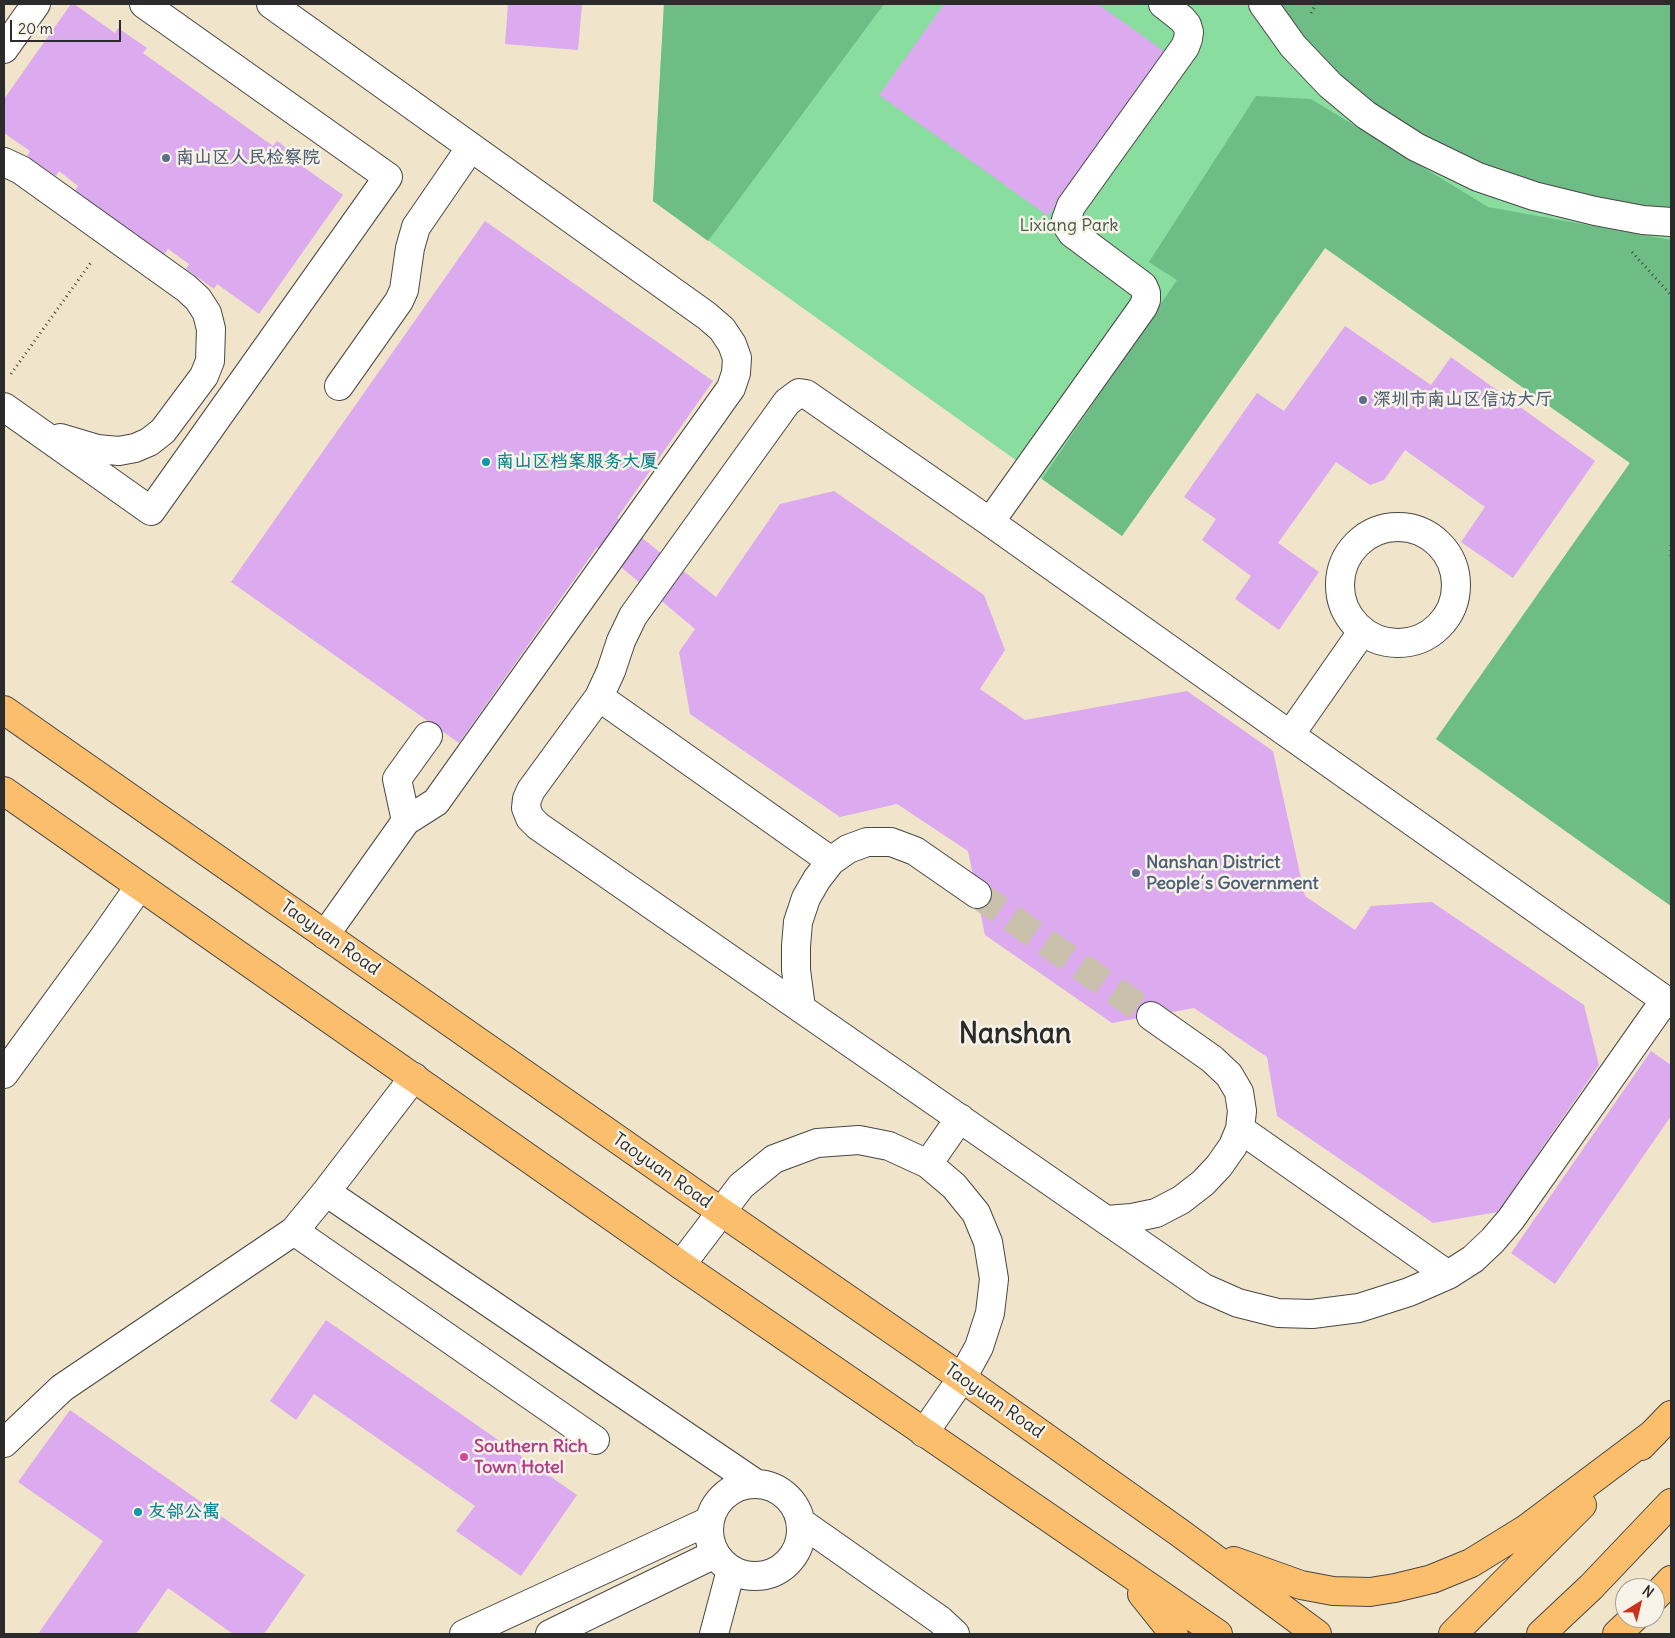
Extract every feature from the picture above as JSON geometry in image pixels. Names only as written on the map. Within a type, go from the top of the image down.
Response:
[{"type":"main road","name":"Taoyuan Road","points":[[4,710],[962,1378],[1180,1533],[1317,1634]]},
{"type":"main road","points":[[4,791],[139,887],[414,1076],[681,1265],[1112,1563],[1218,1634]]},
{"type":"main road","points":[[1180,1533],[1224,1557],[1301,1585],[1333,1591],[1370,1592],[1395,1588],[1432,1579],[1479,1558],[1526,1530],[1663,1424]]},
{"type":"main road","points":[[1453,1634],[1663,1424]]},
{"type":"main road","points":[[1541,1634],[1591,1587],[1671,1503]]},
{"type":"main road","points":[[1112,1563],[1148,1600],[1174,1634]]},
{"type":"street","points":[[4,49],[36,4]]},
{"type":"street","points":[[4,407],[151,511],[388,177],[144,4]]},
{"type":"street","points":[[271,4],[707,316],[722,329],[732,344],[737,358],[736,372],[731,388],[436,802],[406,821],[325,935]]},
{"type":"street","points":[[990,522],[1138,315],[1146,300],[1143,286],[1072,234],[1066,220],[1071,206],[1185,47],[1188,39],[1187,25],[1162,4]]},
{"type":"street","points":[[1262,4],[1293,46],[1330,86],[1366,115],[1416,147],[1478,177],[1534,196],[1595,211],[1643,220],[1671,222]]},
{"type":"street","points":[[339,386],[399,301],[404,290],[410,248],[416,227],[471,147]]},
{"type":"street","points":[[4,162],[21,170],[186,288],[198,299],[207,313],[211,329],[210,361],[204,376],[164,431],[149,442],[135,448],[119,451],[97,449],[37,431]]},
{"type":"street","points":[[799,393],[813,397],[990,522],[1668,1002],[1512,1219],[1473,1259],[1448,1275],[1409,1292],[1359,1308],[1312,1314],[1278,1312],[1238,1303],[1204,1288],[538,826],[530,818],[526,808],[531,790],[599,697],[633,616],[787,402],[799,393]]},
{"type":"street","points":[[1388,528],[1408,528],[1425,534],[1440,546],[1451,561],[1455,573],[1456,593],[1451,608],[1444,619],[1440,625],[1422,638],[1405,643],[1382,642],[1362,632],[1351,620],[1341,600],[1339,580],[1344,563],[1353,547],[1370,534],[1388,528]]},
{"type":"street","points":[[1290,735],[1362,632]]},
{"type":"street","points":[[599,697],[831,861]]},
{"type":"street","points":[[406,821],[398,779],[428,736]]},
{"type":"street","points":[[800,1008],[796,970],[798,922],[806,898],[831,861],[848,849],[868,842],[891,842],[915,851],[978,894]]},
{"type":"street","points":[[4,1074],[139,887]]},
{"type":"street","points":[[1106,1220],[1132,1218],[1156,1213],[1181,1200],[1203,1183],[1219,1166],[1233,1146],[1240,1129],[1242,1111],[1239,1092],[1229,1075],[1212,1059],[1151,1016]]},
{"type":"street","points":[[4,1443],[62,1388],[294,1231],[414,1076]]},
{"type":"street","points":[[928,1164],[960,1118]]},
{"type":"street","points":[[1240,1129],[1448,1275]]},
{"type":"street","points":[[681,1265],[720,1211],[741,1186],[774,1159],[817,1143],[858,1140],[890,1146],[928,1164],[954,1186],[976,1213],[988,1242],[994,1279],[990,1313],[979,1347],[962,1378],[924,1433]]},
{"type":"street","points":[[326,1192],[755,1483]]},
{"type":"street","points":[[294,1231],[595,1440]]},
{"type":"street","points":[[755,1483],[772,1486],[782,1492],[795,1506],[802,1524],[802,1534],[796,1552],[789,1562],[775,1572],[762,1576],[746,1576],[723,1562],[709,1539],[709,1521],[714,1507],[726,1493],[741,1485],[755,1483]]},
{"type":"street","points":[[464,1634],[709,1521]]},
{"type":"street","points":[[802,1524],[940,1620],[955,1634]]},
{"type":"street","points":[[550,1634],[723,1562]]},
{"type":"street","points":[[714,1634],[723,1562]]},
{"type":"path","points":[[9,378],[111,234]]},
{"type":"path","points":[[1671,545],[1671,556]]},
{"type":"green space","name":"Lixiang Park","points":[[664,4],[1671,4],[1671,906],[1436,739],[1630,463],[1325,248],[1122,536],[653,201]]},
{"type":"green space","points":[[664,4],[884,4],[708,241],[653,201]]},
{"type":"green space","points":[[1276,4],[1671,4],[1671,211],[1597,201],[1482,167],[1422,137],[1373,106],[1301,40]]},
{"type":"green space","points":[[1256,96],[1311,99],[1488,207],[1671,240],[1671,906],[1436,739],[1630,463],[1325,248],[1122,536],[1042,479],[1177,280],[1149,262]]},
{"type":"building","name":"南山区人民检察院","points":[[71,4],[74,4],[115,33],[118,28],[147,48],[143,53],[273,146],[277,141],[305,161],[302,166],[343,195],[259,314],[217,284],[214,289],[186,269],[189,264],[168,249],[153,271],[63,207],[78,186],[59,171],[56,176],[27,156],[30,151],[4,133],[4,99]]},
{"type":"building","points":[[508,4],[582,4],[578,50],[505,44]]},
{"type":"building","points":[[944,4],[1098,4],[1165,52],[1048,216],[879,95]]},
{"type":"building","name":"Nanshan District People′s Government","points":[[485,221],[713,381],[617,518],[716,597],[780,504],[834,491],[984,595],[1005,650],[980,689],[1025,720],[1187,691],[1273,751],[1305,896],[1355,930],[1371,906],[1432,902],[1584,1005],[1599,1065],[1498,1212],[1433,1223],[1277,1116],[1267,1057],[1194,1008],[1112,1023],[985,935],[968,851],[897,804],[840,817],[690,714],[679,652],[695,629],[597,547],[459,743],[231,582]]},
{"type":"building","points":[[1345,326],[1431,385],[1451,357],[1595,461],[1513,578],[1461,542],[1485,507],[1405,450],[1384,480],[1370,485],[1336,462],[1278,543],[1319,572],[1279,630],[1235,599],[1251,576],[1202,540],[1216,519],[1184,497],[1257,393],[1284,411]]},
{"type":"building","points":[[1651,1051],[1671,1065],[1671,1116],[1555,1284],[1511,1253]]},
{"type":"building","name":"Southern Rich Town Hotel","points":[[326,1320],[577,1495],[521,1576],[456,1531],[475,1506],[314,1394],[296,1420],[270,1401]]},
{"type":"building","name":"友邻公寓","points":[[70,1410],[305,1575],[264,1634],[233,1634],[168,1588],[136,1634],[38,1634],[103,1541],[18,1482]]},
{"type":"tunnel","points":[[977,894],[1151,1016]]},
{"type":"place","name":"南山区人民检察院","points":[[166,158]]},
{"type":"place","name":"深圳市南山区信访大厅","points":[[1363,400]]},
{"type":"place","name":"南山区档案服务大厦","points":[[486,462]]},
{"type":"place","name":"Nanshan District People′s Government","points":[[1136,873]]},
{"type":"place","name":"Southern Rich Town Hotel","points":[[464,1457]]},
{"type":"place","name":"友邻公寓","points":[[138,1512]]},
{"type":"district","name":"Nanshan","points":[[1015,1035]]}]
